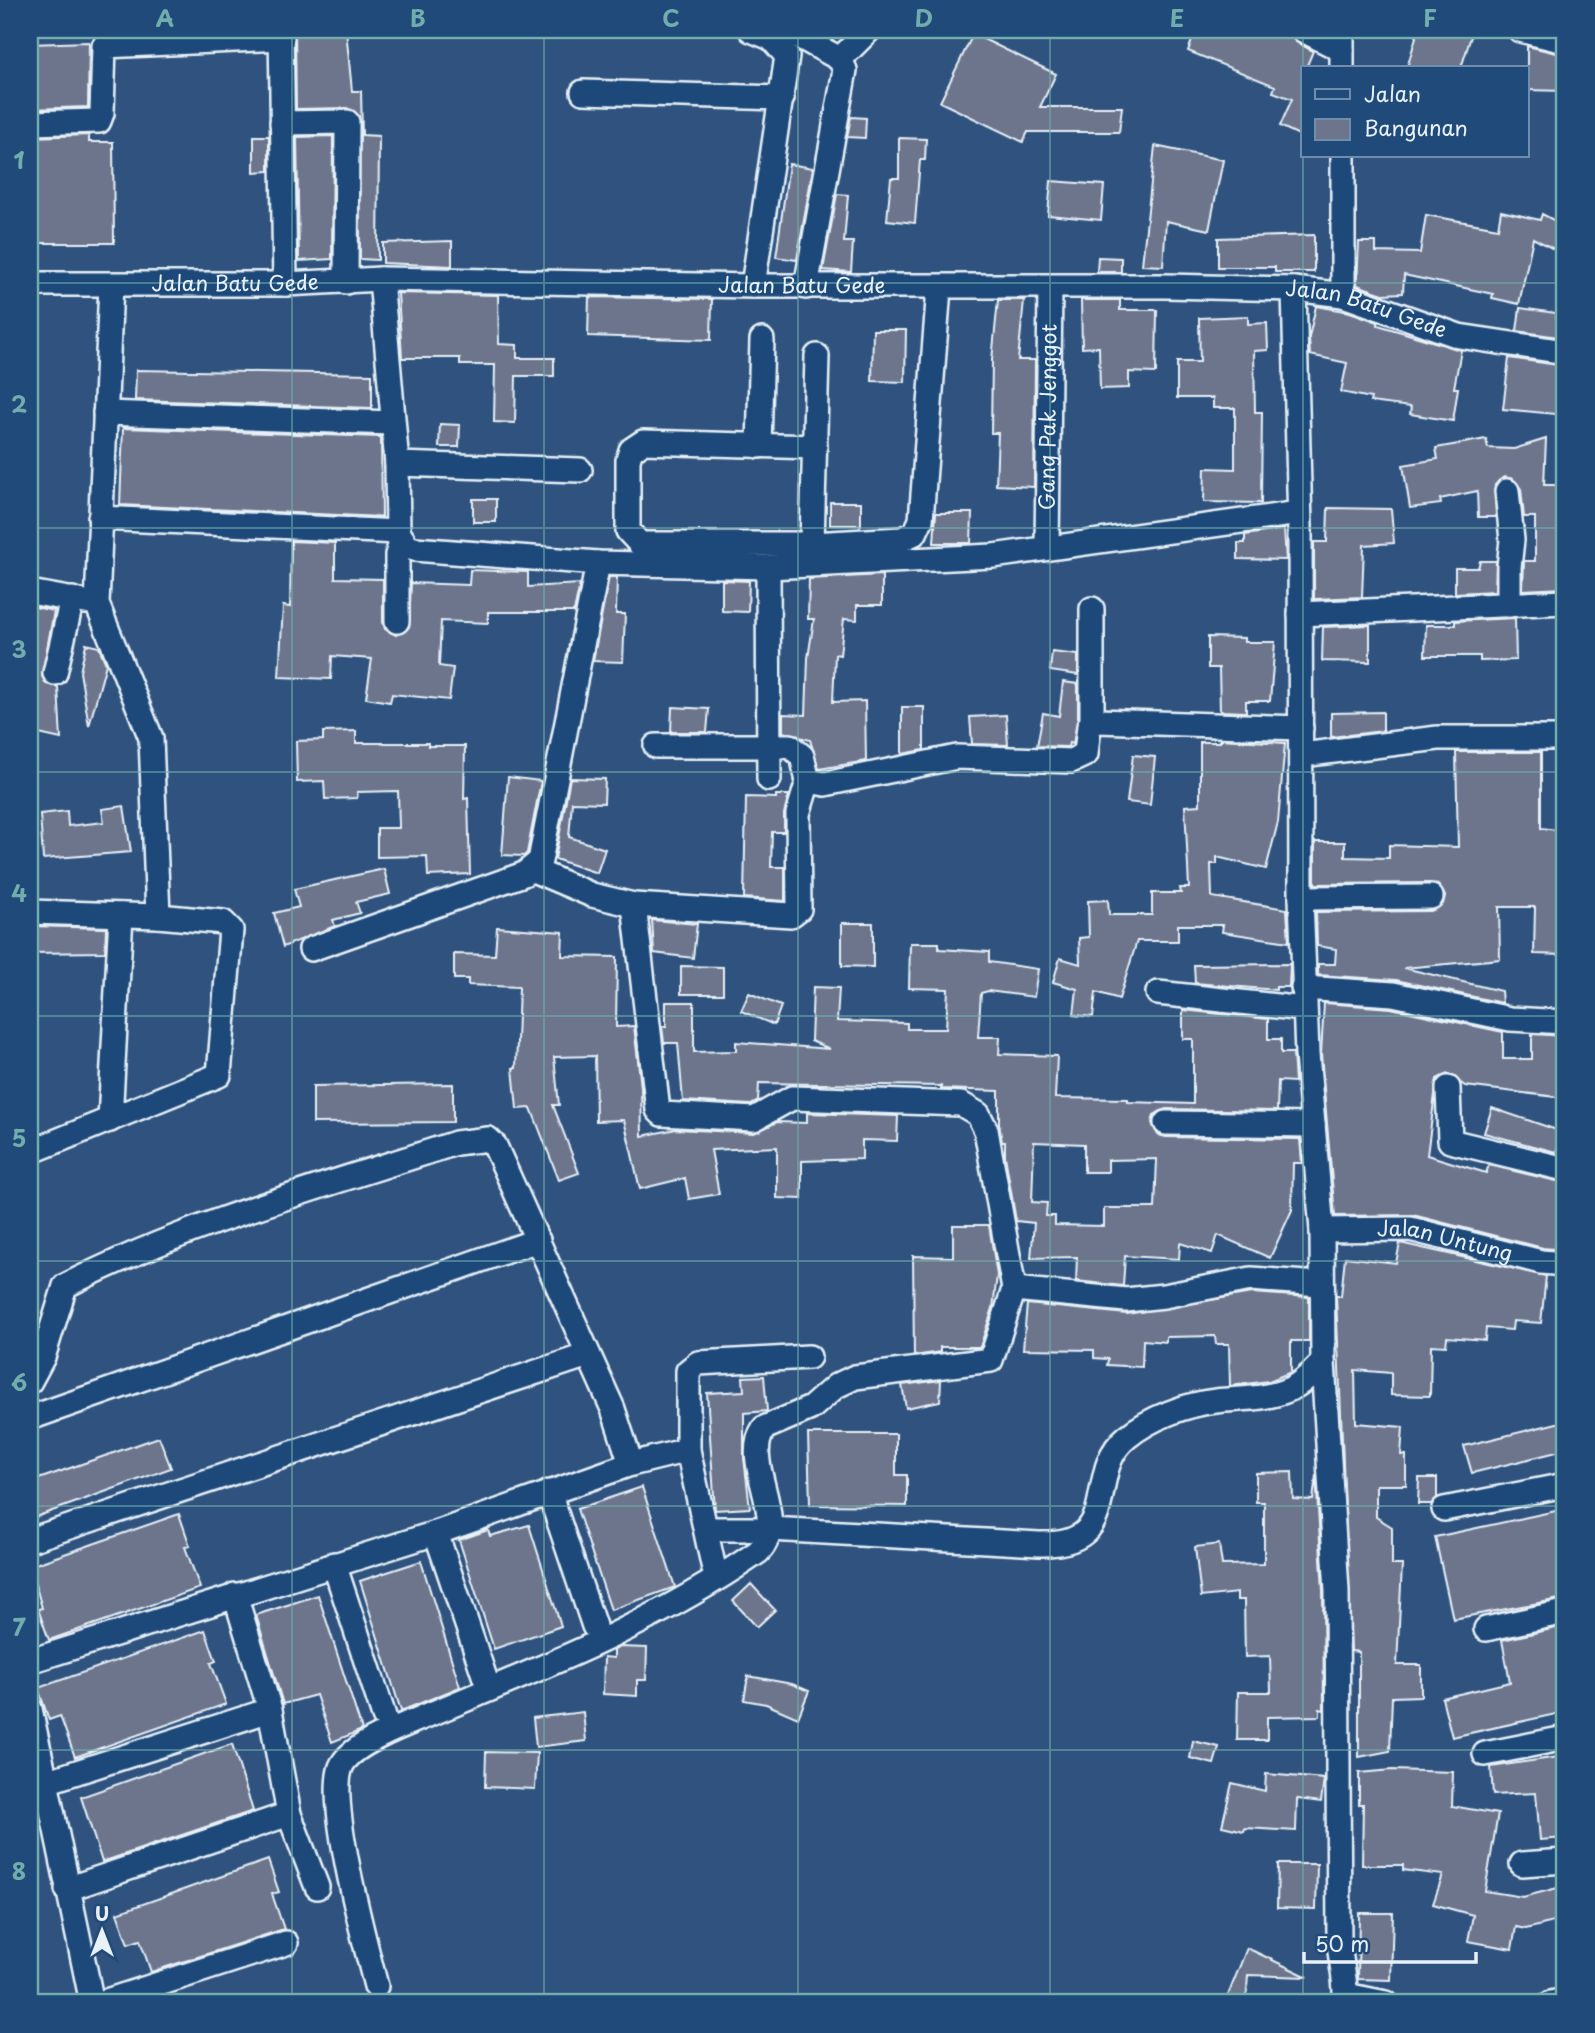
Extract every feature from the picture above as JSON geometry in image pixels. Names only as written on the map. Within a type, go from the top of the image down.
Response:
[{"type":"street","points":[[751,30],[771,38],[787,56],[753,286]]},
{"type":"street","points":[[787,30],[840,59],[845,69],[806,287]]},
{"type":"street","points":[[840,59],[869,30]]},
{"type":"street","points":[[1303,30],[1342,49]]},
{"type":"street","points":[[1520,30],[1565,41]]},
{"type":"street","points":[[30,123],[99,121],[102,113],[102,38],[281,34],[285,284]]},
{"type":"street","points":[[583,92],[782,98]]},
{"type":"street","points":[[282,123],[347,122],[346,282]]},
{"type":"street","points":[[1343,158],[1343,295]]},
{"type":"street","points":[[381,279],[397,464],[400,536],[397,555],[397,621]]},
{"type":"street","name":"Jalan Batu Gede","points":[[30,284],[285,284],[381,279],[806,287],[1294,289],[1343,295],[1459,336],[1565,352]]},
{"type":"street","points":[[111,285],[97,604],[151,738],[158,916]]},
{"type":"street","name":"Gang Pak Jenggot","points":[[1047,548],[1050,287]]},
{"type":"street","points":[[815,447],[653,442],[637,445],[631,450],[628,460],[628,531],[640,544],[812,544],[902,539],[919,527],[939,288]]},
{"type":"street","points":[[1294,289],[1302,755],[1301,898],[1304,999],[1322,1230],[1320,1284],[1323,1362],[1337,1591],[1340,1969],[1345,1999],[1386,2003]]},
{"type":"street","points":[[759,446],[762,340]]},
{"type":"street","points":[[812,544],[817,356]]},
{"type":"street","points":[[105,413],[393,424]]},
{"type":"street","points":[[397,464],[580,470]]},
{"type":"street","points":[[1507,491],[1513,540],[1509,568],[1509,605]]},
{"type":"street","points":[[400,536],[407,546],[424,551],[598,563],[768,567],[992,556],[1299,513]]},
{"type":"street","points":[[100,518],[400,536]]},
{"type":"street","points":[[312,949],[533,870],[544,852],[598,563]]},
{"type":"street","points":[[768,567],[769,779]]},
{"type":"street","points":[[30,592],[97,604]]},
{"type":"street","points":[[55,673],[72,599]]},
{"type":"street","points":[[1300,614],[1565,602]]},
{"type":"street","points":[[808,782],[825,784],[944,759],[971,756],[1071,761],[1086,754],[1088,726],[1092,722],[1092,609]]},
{"type":"street","points":[[1092,722],[1301,728]]},
{"type":"street","points":[[1302,755],[1438,738],[1565,738]]},
{"type":"street","points":[[533,870],[592,895],[634,905],[796,914],[799,909],[798,814],[808,782],[799,752],[790,746],[656,746]]},
{"type":"street","points":[[1301,898],[1431,897]]},
{"type":"street","points":[[376,1986],[356,1907],[336,1788],[342,1765],[357,1749],[394,1730],[606,1640],[675,1606],[758,1552],[764,1546],[770,1529],[758,1457],[759,1435],[764,1428],[811,1408],[836,1386],[855,1377],[991,1360],[1014,1289],[986,1130],[971,1108],[961,1104],[792,1098],[754,1119],[662,1114],[658,1110],[634,905]]},
{"type":"street","points":[[30,912],[158,916],[223,922],[229,927],[221,1072],[216,1077],[30,1152]]},
{"type":"street","points":[[110,1120],[121,915]]},
{"type":"street","points":[[1158,993],[1304,999],[1393,994],[1489,1015],[1565,1022]]},
{"type":"street","points":[[1448,1088],[1450,1141],[1565,1169]]},
{"type":"street","points":[[1166,1122],[1313,1125]]},
{"type":"street","points":[[30,1381],[43,1357],[65,1286],[107,1265],[240,1213],[456,1143],[488,1139],[495,1146],[613,1409],[631,1464]]},
{"type":"street","name":"Jalan Untung","points":[[1322,1230],[1410,1229],[1541,1262],[1565,1264]]},
{"type":"street","points":[[30,1418],[538,1240]]},
{"type":"street","points":[[1014,1289],[1126,1300],[1164,1296],[1251,1279],[1320,1284]]},
{"type":"street","points":[[30,1540],[587,1355]]},
{"type":"street","points":[[714,1569],[688,1450],[687,1378],[692,1366],[809,1357]]},
{"type":"street","points":[[706,1529],[770,1529],[1039,1544],[1069,1541],[1081,1536],[1097,1517],[1111,1457],[1129,1435],[1186,1407],[1213,1401],[1256,1398],[1289,1389],[1323,1362]]},
{"type":"street","points":[[30,1661],[436,1533],[631,1464],[688,1450]]},
{"type":"street","points":[[1444,1509],[1565,1485]]},
{"type":"street","points":[[549,1492],[594,1626]]},
{"type":"street","points":[[436,1533],[485,1678]]},
{"type":"street","points":[[334,1564],[384,1716]]},
{"type":"street","points":[[235,1595],[270,1710],[289,1814],[317,1887]]},
{"type":"street","points":[[1486,1629],[1565,1612]]},
{"type":"street","points":[[30,1709],[92,2003]]},
{"type":"street","points":[[46,1782],[270,1710]]},
{"type":"street","points":[[1485,1754],[1565,1738]]},
{"type":"street","points":[[67,1889],[289,1814]]},
{"type":"street","points":[[1522,1864],[1565,1861]]},
{"type":"street","points":[[100,2003],[286,1943]]},
{"type":"street","points":[[1551,2003],[1565,2000]]},
{"type":"building","points":[[295,30],[346,30],[352,91],[361,91],[362,135],[379,136],[378,260],[360,259],[359,116],[347,108],[296,109]]},
{"type":"building","points":[[1196,30],[1287,30],[1296,42],[1313,51],[1307,66],[1301,66],[1301,136],[1280,126],[1292,99],[1273,92],[1275,86],[1188,51]]},
{"type":"building","points":[[1418,30],[1473,30],[1462,66],[1408,66]]},
{"type":"building","points":[[973,34],[1056,74],[1040,107],[1122,107],[1119,132],[1028,132],[1023,142],[940,102]]},
{"type":"building","points":[[89,42],[88,107],[30,109],[30,44]]},
{"type":"building","points":[[1527,46],[1565,55],[1565,91],[1528,90]]},
{"type":"building","points":[[851,117],[866,118],[865,138],[847,137]]},
{"type":"building","points":[[89,135],[89,142],[113,142],[114,243],[30,243],[30,137]]},
{"type":"building","points":[[254,136],[269,136],[269,171],[254,172]]},
{"type":"building","points":[[333,136],[332,259],[299,261],[297,137]]},
{"type":"building","points":[[899,138],[926,139],[925,160],[920,160],[915,223],[887,220],[891,178],[899,178]]},
{"type":"building","points":[[1155,146],[1223,160],[1209,230],[1166,221],[1163,266],[1142,265]]},
{"type":"building","points":[[789,164],[813,168],[797,260],[776,257]]},
{"type":"building","points":[[1051,181],[1104,185],[1101,220],[1048,215]]},
{"type":"building","points":[[837,194],[848,195],[844,242],[853,242],[851,272],[823,270]]},
{"type":"building","points":[[1501,211],[1540,220],[1542,214],[1565,226],[1565,255],[1533,238],[1519,304],[1492,298],[1493,294],[1404,275],[1403,293],[1383,294],[1357,285],[1359,242],[1376,242],[1376,252],[1420,253],[1426,215],[1498,228]]},
{"type":"building","points":[[1314,235],[1314,272],[1275,272],[1275,267],[1218,267],[1218,238]]},
{"type":"building","points":[[452,241],[452,266],[383,263],[383,243]]},
{"type":"building","points":[[1098,257],[1121,258],[1121,272],[1097,272]]},
{"type":"building","points":[[398,293],[498,295],[499,344],[517,345],[517,358],[554,358],[554,376],[516,376],[515,423],[494,422],[495,365],[460,365],[460,358],[402,358]]},
{"type":"building","points":[[589,297],[712,299],[711,340],[588,336]]},
{"type":"building","points":[[998,300],[1024,300],[1018,360],[1035,360],[1034,487],[996,485],[998,433],[991,433],[992,360]]},
{"type":"building","points":[[1081,300],[1120,300],[1120,310],[1157,310],[1156,373],[1129,372],[1129,388],[1100,389],[1099,347],[1082,348]]},
{"type":"building","points":[[1316,306],[1350,312],[1378,322],[1378,325],[1461,350],[1454,388],[1458,388],[1453,421],[1410,414],[1411,407],[1370,402],[1371,398],[1341,392],[1347,363],[1310,355],[1309,337]]},
{"type":"building","points":[[1520,308],[1556,313],[1556,318],[1565,319],[1565,338],[1517,331]]},
{"type":"building","points":[[1248,316],[1248,324],[1267,323],[1268,350],[1254,351],[1255,412],[1262,412],[1261,503],[1204,502],[1205,468],[1235,469],[1235,408],[1213,408],[1213,398],[1177,398],[1177,362],[1200,362],[1199,318]]},
{"type":"building","points":[[873,330],[906,330],[905,382],[872,381]]},
{"type":"building","points":[[1509,358],[1565,366],[1565,415],[1503,409]]},
{"type":"building","points":[[136,370],[372,374],[372,408],[135,400]]},
{"type":"building","points":[[440,424],[460,425],[459,447],[439,447]]},
{"type":"building","points":[[123,428],[381,437],[382,517],[120,505]]},
{"type":"building","points":[[1486,439],[1488,448],[1514,449],[1546,439],[1544,485],[1565,485],[1565,588],[1523,590],[1524,561],[1535,561],[1535,517],[1524,517],[1521,489],[1513,479],[1505,477],[1495,485],[1496,517],[1478,517],[1477,491],[1440,499],[1441,504],[1410,508],[1403,465],[1438,459],[1436,448]]},
{"type":"building","points":[[473,499],[496,499],[496,522],[473,522]]},
{"type":"building","points":[[830,502],[861,502],[861,525],[830,525]]},
{"type":"building","points":[[1328,508],[1391,509],[1394,543],[1364,545],[1362,597],[1314,599],[1314,542],[1327,542]]},
{"type":"building","points":[[936,513],[972,513],[971,543],[934,543]]},
{"type":"building","points":[[1284,529],[1286,560],[1238,559],[1238,543],[1245,543],[1245,535]]},
{"type":"building","points":[[291,541],[335,543],[335,578],[383,579],[383,622],[385,629],[396,635],[409,627],[411,583],[469,585],[470,570],[528,572],[528,587],[580,584],[574,612],[488,612],[488,623],[441,621],[439,666],[453,668],[449,700],[392,694],[390,702],[366,698],[372,659],[332,656],[331,679],[279,677],[283,606],[290,607]]},
{"type":"building","points":[[1480,561],[1496,561],[1495,591],[1455,593],[1455,568],[1478,568]]},
{"type":"building","points":[[882,575],[882,605],[857,605],[857,620],[844,619],[840,655],[835,654],[833,702],[865,701],[866,761],[819,769],[810,740],[783,732],[783,714],[806,715],[808,658],[814,619],[808,619],[809,579]]},
{"type":"building","points":[[609,577],[617,577],[616,614],[625,614],[623,662],[593,661]]},
{"type":"building","points":[[722,580],[749,581],[748,612],[722,611]]},
{"type":"building","points":[[30,606],[54,611],[42,676],[46,684],[58,687],[61,739],[30,732]]},
{"type":"building","points":[[1515,618],[1516,660],[1480,661],[1480,656],[1425,656],[1426,625],[1455,625],[1455,621]]},
{"type":"building","points":[[1370,625],[1370,662],[1322,661],[1323,627]]},
{"type":"building","points":[[1208,637],[1244,638],[1244,642],[1275,642],[1270,701],[1246,701],[1246,712],[1220,711],[1219,668],[1208,668]]},
{"type":"building","points":[[86,644],[99,647],[106,664],[89,726],[80,672]]},
{"type":"building","points":[[1052,652],[1078,655],[1078,675],[1050,671]]},
{"type":"building","points":[[1063,682],[1078,684],[1078,718],[1073,744],[1069,743],[1068,747],[1037,746],[1043,713],[1059,716]]},
{"type":"building","points":[[672,707],[709,709],[707,732],[671,732]]},
{"type":"building","points":[[902,707],[924,707],[924,750],[902,754]]},
{"type":"building","points":[[1383,712],[1383,731],[1331,737],[1331,713]]},
{"type":"building","points":[[1006,715],[1008,745],[972,744],[970,717]]},
{"type":"building","points":[[356,731],[356,743],[465,746],[464,799],[468,798],[470,874],[428,876],[427,856],[377,857],[377,828],[399,828],[398,791],[357,792],[357,798],[325,799],[324,781],[297,782],[296,741],[323,740],[323,732]]},
{"type":"building","points":[[1220,739],[1285,743],[1278,822],[1266,869],[1217,857],[1217,864],[1211,864],[1212,897],[1287,909],[1289,942],[1222,932],[1223,925],[1178,925],[1178,941],[1137,941],[1119,999],[1096,992],[1093,1017],[1074,1015],[1077,989],[1053,982],[1060,958],[1080,964],[1079,938],[1089,937],[1088,901],[1108,900],[1109,915],[1152,915],[1152,893],[1181,893],[1180,888],[1189,888],[1185,806],[1200,805],[1200,742],[1220,742]]},
{"type":"building","points":[[1456,752],[1541,752],[1541,828],[1565,831],[1565,955],[1534,954],[1535,907],[1499,907],[1500,959],[1404,968],[1501,991],[1502,1003],[1396,980],[1318,975],[1318,964],[1335,964],[1336,949],[1317,946],[1316,912],[1431,911],[1443,904],[1445,896],[1438,885],[1431,883],[1315,884],[1315,842],[1345,842],[1345,857],[1389,858],[1389,845],[1458,847]]},
{"type":"building","points":[[1133,755],[1155,757],[1150,805],[1127,802]]},
{"type":"building","points":[[508,777],[541,781],[527,853],[524,856],[502,855]]},
{"type":"building","points":[[570,778],[605,779],[604,803],[572,802],[569,837],[605,849],[597,873],[555,859]]},
{"type":"building","points":[[776,795],[789,795],[784,814],[784,832],[772,832],[771,867],[785,867],[785,901],[744,898],[746,797],[776,798]]},
{"type":"building","points":[[124,806],[131,852],[43,859],[40,814],[67,811],[68,826],[104,822],[102,809]]},
{"type":"building","points":[[384,869],[390,894],[356,902],[360,913],[333,920],[335,926],[283,947],[274,913],[299,907],[294,889]]},
{"type":"building","points":[[652,920],[697,924],[693,958],[654,953]]},
{"type":"building","points":[[842,923],[873,923],[873,967],[842,966]]},
{"type":"building","points":[[30,926],[106,928],[105,952],[30,953]]},
{"type":"building","points":[[497,927],[563,932],[562,956],[617,957],[616,1027],[634,1026],[641,1087],[642,1136],[676,1129],[754,1133],[777,1122],[807,1123],[807,1113],[898,1116],[897,1141],[862,1140],[862,1159],[802,1161],[802,1199],[777,1198],[777,1147],[711,1150],[719,1194],[689,1199],[685,1178],[640,1189],[624,1120],[596,1121],[595,1056],[554,1057],[559,1105],[553,1105],[579,1173],[559,1180],[531,1108],[517,1109],[513,1068],[516,1068],[519,987],[468,985],[468,979],[454,979],[454,954],[495,955]]},
{"type":"building","points":[[910,943],[939,943],[939,949],[989,952],[989,962],[1038,969],[1034,997],[988,991],[981,993],[978,1037],[1000,1037],[999,1054],[1057,1056],[1055,1098],[1128,1099],[1128,1102],[1193,1104],[1193,1039],[1183,1039],[1183,1010],[1268,1019],[1268,1039],[1281,1039],[1281,1053],[1293,1053],[1295,1082],[1278,1081],[1277,1111],[1166,1109],[1154,1115],[1152,1123],[1158,1135],[1166,1137],[1300,1139],[1302,1163],[1293,1163],[1292,1210],[1270,1258],[1218,1235],[1212,1253],[1180,1243],[1179,1259],[1125,1256],[1123,1286],[1076,1281],[1077,1257],[1031,1258],[1034,1223],[1016,1221],[1005,1142],[1002,1142],[999,1124],[999,1091],[941,1089],[941,1086],[759,1083],[758,1101],[751,1105],[683,1101],[678,1043],[664,1043],[662,1026],[666,1026],[666,1002],[694,1002],[694,1052],[736,1051],[736,1042],[830,1049],[811,1041],[813,987],[839,988],[837,1021],[907,1023],[907,1029],[946,1029],[948,989],[909,988]],"holes":[[[1034,1142],[1084,1144],[1084,1172],[1108,1172],[1108,1160],[1157,1159],[1155,1208],[1104,1208],[1104,1226],[1055,1225],[1055,1216],[1046,1216],[1047,1203],[1032,1202]]]},
{"type":"building","points":[[1290,964],[1289,987],[1276,987],[1276,990],[1195,983],[1194,965]]},
{"type":"building","points":[[681,966],[723,967],[723,994],[681,994]]},
{"type":"building","points":[[749,993],[781,1006],[774,1025],[741,1011]]},
{"type":"building","points":[[1324,1003],[1391,1008],[1503,1032],[1503,1059],[1532,1059],[1532,1034],[1565,1036],[1565,1098],[1465,1086],[1448,1074],[1437,1079],[1427,1155],[1486,1173],[1489,1165],[1565,1183],[1565,1250],[1543,1248],[1413,1215],[1335,1216],[1321,1054]]},
{"type":"building","points":[[453,1084],[453,1122],[313,1123],[313,1086]]},
{"type":"building","points":[[1492,1108],[1563,1132],[1556,1152],[1484,1133]]},
{"type":"building","points":[[953,1225],[989,1225],[997,1275],[993,1308],[980,1347],[940,1347],[940,1352],[914,1356],[913,1256],[953,1257]]},
{"type":"building","points":[[1400,1243],[1546,1276],[1541,1323],[1513,1321],[1512,1330],[1486,1328],[1485,1340],[1447,1337],[1446,1346],[1431,1345],[1430,1396],[1391,1395],[1391,1373],[1355,1370],[1356,1423],[1403,1427],[1401,1455],[1406,1455],[1406,1485],[1376,1485],[1376,1517],[1392,1527],[1392,1565],[1402,1565],[1397,1665],[1421,1665],[1421,1696],[1392,1697],[1390,1751],[1359,1757],[1359,1652],[1351,1651],[1336,1296],[1341,1296],[1345,1257],[1396,1263]]},
{"type":"building","points":[[1252,1293],[1309,1297],[1309,1341],[1291,1341],[1291,1372],[1269,1381],[1230,1386],[1229,1344],[1216,1344],[1215,1336],[1166,1337],[1166,1342],[1143,1340],[1142,1367],[1107,1365],[1108,1359],[1094,1358],[1094,1350],[1023,1349],[1027,1304],[1127,1314]]},
{"type":"building","points":[[764,1376],[767,1411],[744,1413],[744,1458],[750,1508],[715,1510],[707,1393],[744,1391],[743,1377]]},
{"type":"building","points":[[941,1380],[940,1401],[906,1408],[902,1385]]},
{"type":"building","points":[[1565,1421],[1565,1450],[1472,1473],[1464,1446]]},
{"type":"building","points":[[808,1434],[896,1434],[896,1475],[907,1475],[907,1506],[810,1505]]},
{"type":"building","points":[[159,1437],[171,1468],[30,1519],[30,1482]]},
{"type":"building","points":[[1292,1472],[1293,1499],[1313,1500],[1316,1475],[1323,1591],[1324,1710],[1320,1709],[1320,1716],[1267,1717],[1267,1740],[1237,1740],[1238,1692],[1271,1692],[1270,1656],[1245,1657],[1244,1600],[1237,1600],[1237,1593],[1201,1597],[1195,1547],[1219,1544],[1222,1565],[1264,1564],[1264,1502],[1256,1502],[1256,1473]]},
{"type":"building","points":[[1419,1478],[1437,1478],[1437,1498],[1431,1504],[1418,1504]]},
{"type":"building","points":[[642,1487],[675,1587],[611,1610],[577,1509]]},
{"type":"building","points":[[1565,1509],[1565,1598],[1453,1619],[1435,1537]]},
{"type":"building","points":[[179,1514],[190,1546],[185,1547],[200,1588],[49,1640],[38,1609],[42,1608],[30,1566]]},
{"type":"building","points":[[529,1525],[561,1626],[494,1649],[459,1540],[488,1530],[490,1536]]},
{"type":"building","points":[[421,1561],[460,1687],[401,1711],[360,1581]]},
{"type":"building","points":[[751,1584],[775,1610],[757,1627],[733,1601]]},
{"type":"building","points":[[318,1595],[362,1730],[332,1742],[316,1695],[283,1704],[256,1615]]},
{"type":"building","points":[[1565,1626],[1565,1712],[1452,1737],[1442,1698],[1510,1682],[1502,1640]]},
{"type":"building","points":[[205,1630],[216,1661],[211,1663],[226,1704],[75,1757],[60,1716],[49,1720],[38,1688]]},
{"type":"building","points":[[620,1647],[647,1648],[646,1680],[637,1680],[637,1696],[603,1694],[604,1657],[614,1658],[614,1650]]},
{"type":"building","points":[[748,1676],[792,1684],[809,1691],[798,1718],[766,1704],[744,1700]]},
{"type":"building","points":[[583,1712],[586,1741],[536,1747],[533,1718]]},
{"type":"building","points":[[1193,1741],[1219,1747],[1214,1764],[1190,1758]]},
{"type":"building","points":[[232,1744],[253,1811],[102,1862],[81,1797]]},
{"type":"building","points":[[486,1752],[537,1753],[535,1789],[485,1787]]},
{"type":"building","points":[[1565,1756],[1565,1838],[1540,1840],[1536,1793],[1493,1795],[1491,1767]]},
{"type":"building","points":[[1392,1770],[1453,1772],[1452,1806],[1498,1814],[1485,1891],[1523,1897],[1565,1886],[1565,1919],[1526,1929],[1516,1927],[1512,1949],[1468,1941],[1473,1915],[1433,1904],[1443,1875],[1403,1870],[1403,1865],[1362,1865],[1363,1804],[1359,1804],[1359,1773]]},
{"type":"building","points":[[1266,1774],[1324,1779],[1321,1802],[1297,1799],[1296,1831],[1245,1828],[1244,1831],[1222,1826],[1232,1783],[1265,1791]]},
{"type":"building","points":[[268,1860],[279,1892],[272,1894],[284,1929],[151,1972],[140,1940],[128,1944],[117,1913]]},
{"type":"building","points":[[1278,1864],[1317,1864],[1316,1909],[1277,1908]]},
{"type":"building","points":[[1359,1913],[1393,1913],[1391,1980],[1358,1979]]},
{"type":"building","points":[[1247,1948],[1308,1977],[1248,1975],[1246,2003],[1225,2003]]}]
